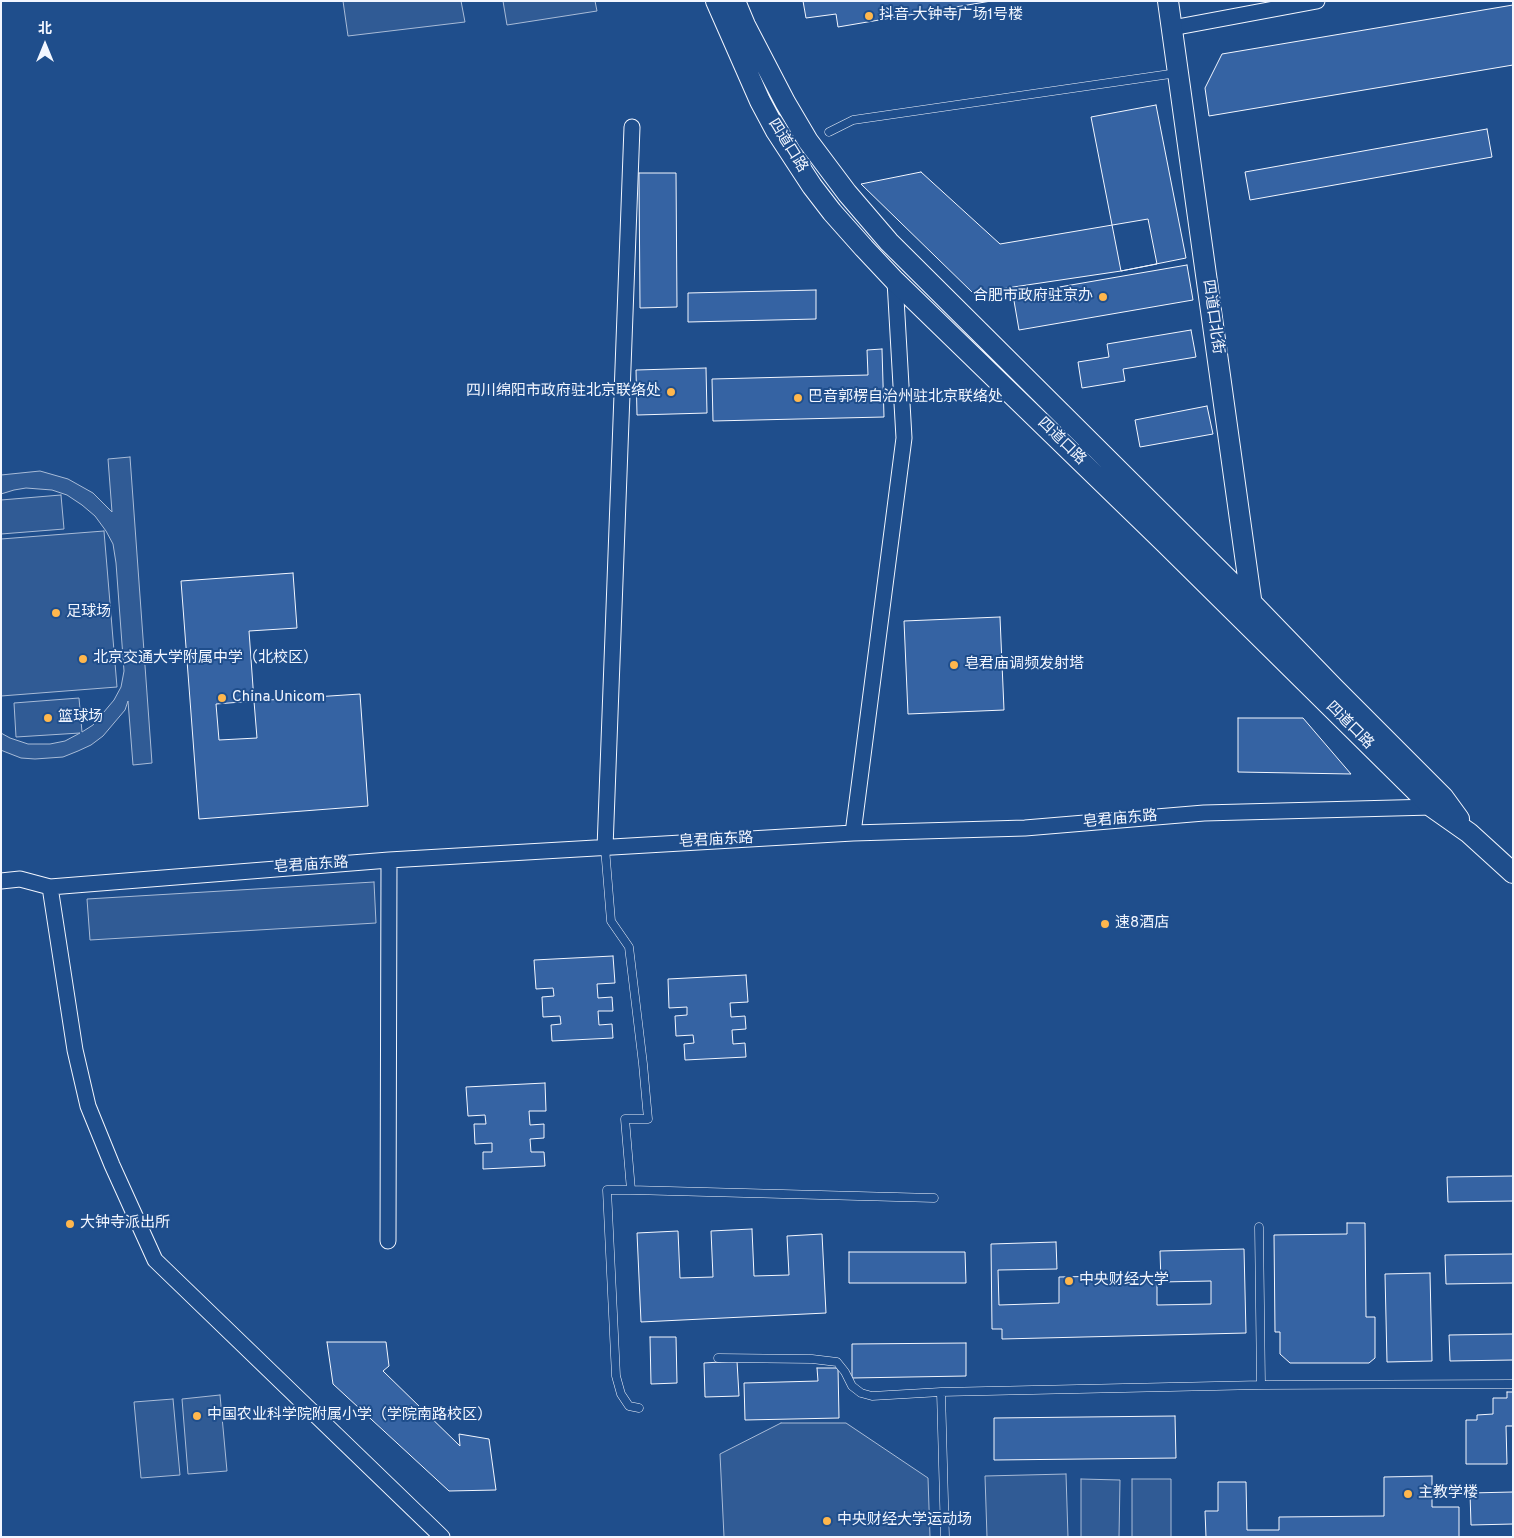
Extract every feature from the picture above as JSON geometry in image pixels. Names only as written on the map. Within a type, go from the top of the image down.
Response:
[{"type":"street","name":"四道口路","points":[[716,1],[760,100],[781,138],[812,186],[832,212],[895,281],[1165,543],[1432,807],[1470,832]]},
{"type":"street","name":"四道口路","points":[[735,1],[745,26],[808,141],[847,193],[905,260],[1251,602],[1443,797],[1470,832],[1513,873]]},
{"type":"street","name":"四道口北街","points":[[1168,1],[1255,633]]},
{"type":"street","points":[[1172,28],[1317,1]]},
{"type":"street","points":[[605,848],[632,127]]},
{"type":"street","points":[[853,833],[904,438],[895,281]]},
{"type":"street","name":"皂君庙东路","points":[[1,881],[20,879],[50,887],[389,860],[853,833],[1024,828],[1204,813],[1432,807]]},
{"type":"street","points":[[388,1241],[389,860]]},
{"type":"street","points":[[50,887],[76,1050],[88,1106],[112,1165],[155,1260],[442,1537]]},
{"type":"lane","points":[[829,132],[852,120],[1179,72]]},
{"type":"lane","points":[[605,848],[611,921],[629,947],[644,1064],[648,1119],[626,1119],[631,1190]]},
{"type":"lane","points":[[638,1408],[629,1406],[621,1394],[616,1376],[607,1190],[934,1198]]},
{"type":"lane","points":[[1259,1227],[1261,1386]]},
{"type":"lane","points":[[718,1358],[812,1359],[837,1362],[852,1386],[861,1393],[872,1396],[941,1392],[1261,1386],[1513,1384]]},
{"type":"lane","points":[[941,1392],[945,1537]]},
{"type":"shaded area","points":[[343,1],[461,1],[465,22],[348,36]]},
{"type":"shaded area","points":[[503,1],[595,1],[597,11],[507,25]]},
{"type":"shaded area","points":[[130,457],[152,763],[133,765],[128,701],[125,710],[103,736],[91,745],[63,757],[21,758],[3,751],[1,750],[1,733],[28,744],[50,744],[65,741],[80,733],[16,737],[14,703],[79,698],[82,732],[93,725],[114,700],[121,687],[124,671],[116,563],[113,544],[106,531],[95,516],[67,495],[52,490],[26,488],[1,494],[1,475],[40,471],[68,479],[93,493],[112,512],[108,459]]},
{"type":"shaded area","points":[[61,495],[64,529],[1,534],[1,500]]},
{"type":"shaded area","name":"足球场","points":[[104,531],[117,687],[1,696],[1,539]]},
{"type":"shaded area","points":[[374,882],[376,923],[90,940],[87,899]]},
{"type":"shaded area","points":[[220,1395],[227,1471],[188,1474],[182,1399]]},
{"type":"shaded area","points":[[173,1399],[180,1475],[141,1478],[134,1402]]},
{"type":"shaded area","points":[[781,1423],[846,1423],[928,1478],[930,1537],[724,1537],[720,1454]]},
{"type":"shaded area","points":[[1066,1474],[1068,1537],[987,1537],[985,1476]]},
{"type":"shaded area","points":[[1081,1479],[1120,1480],[1119,1537],[1081,1537]]},
{"type":"shaded area","points":[[1132,1479],[1171,1479],[1171,1537],[1132,1537]]},
{"type":"building","name":"抖音 大钟寺广场1号楼","points":[[803,1],[991,1],[838,27],[836,14],[806,18]]},
{"type":"building","points":[[1513,5],[1513,65],[1209,116],[1205,88],[1222,54]]},
{"type":"building","points":[[1156,105],[1186,258],[1121,271],[1091,117]]},
{"type":"building","points":[[1487,129],[1492,157],[1250,200],[1245,172]]},
{"type":"building","points":[[921,172],[1000,244],[1148,219],[1157,264],[973,293],[861,184]]},
{"type":"building","points":[[639,173],[676,173],[677,307],[640,308]]},
{"type":"building","name":"合肥市政府驻京办","points":[[1187,265],[1193,300],[1019,330],[1013,295]]},
{"type":"building","points":[[816,290],[816,319],[688,322],[688,293]]},
{"type":"building","points":[[1191,330],[1196,357],[1123,369],[1125,381],[1082,388],[1078,362],[1109,357],[1107,344]]},
{"type":"building","name":"巴音郭楞自治州驻北京联络处","points":[[882,349],[884,417],[713,421],[712,379],[868,375],[867,350]]},
{"type":"building","name":"四川绵阳市政府驻北京联络处","points":[[706,368],[707,413],[637,415],[636,370]]},
{"type":"building","points":[[1207,406],[1213,434],[1140,447],[1135,420]]},
{"type":"building","name":"China Unicom","points":[[293,573],[297,628],[249,631],[254,701],[360,694],[368,806],[199,819],[181,581]]},
{"type":"building","name":"皂君庙调频发射塔","points":[[1000,617],[1004,710],[908,714],[904,621]]},
{"type":"building","points":[[254,701],[257,738],[219,740],[216,704]]},
{"type":"building","points":[[1238,718],[1303,718],[1351,774],[1238,772]]},
{"type":"building","points":[[613,956],[615,983],[597,984],[598,998],[612,997],[613,1011],[598,1011],[599,1025],[612,1024],[613,1038],[552,1041],[551,1025],[561,1024],[560,1016],[543,1017],[542,997],[554,996],[553,988],[536,989],[534,960]]},
{"type":"building","points":[[746,975],[748,1002],[730,1003],[731,1017],[745,1016],[746,1029],[732,1030],[733,1044],[745,1043],[746,1057],[685,1060],[684,1044],[694,1043],[693,1035],[676,1036],[675,1016],[687,1015],[687,1007],[669,1008],[668,979]]},
{"type":"building","points":[[545,1083],[546,1111],[529,1111],[530,1125],[544,1124],[544,1138],[530,1139],[531,1152],[544,1152],[545,1166],[483,1169],[483,1152],[492,1152],[492,1143],[475,1144],[474,1124],[486,1124],[485,1115],[468,1116],[466,1087]]},
{"type":"building","points":[[1513,1176],[1513,1201],[1448,1202],[1447,1177]]},
{"type":"building","points":[[1347,1223],[1365,1223],[1366,1317],[1375,1317],[1375,1358],[1369,1363],[1290,1363],[1280,1354],[1280,1332],[1275,1332],[1274,1235],[1347,1234]]},
{"type":"building","points":[[752,1229],[754,1276],[789,1275],[787,1236],[822,1234],[826,1313],[641,1322],[637,1233],[678,1231],[680,1278],[713,1277],[711,1231]]},
{"type":"building","points":[[1056,1242],[1057,1269],[998,1270],[999,1305],[1059,1303],[1059,1277],[1157,1275],[1157,1305],[1211,1304],[1211,1281],[1161,1282],[1160,1251],[1244,1249],[1246,1333],[1002,1339],[1002,1329],[992,1329],[991,1244]]},
{"type":"building","points":[[849,1252],[965,1252],[966,1283],[849,1283]]},
{"type":"building","points":[[1513,1254],[1513,1283],[1446,1284],[1445,1255]]},
{"type":"building","points":[[1430,1273],[1432,1361],[1387,1362],[1385,1274]]},
{"type":"building","points":[[1513,1334],[1513,1360],[1450,1361],[1449,1335]]},
{"type":"building","points":[[650,1337],[676,1337],[677,1383],[651,1384]]},
{"type":"building","points":[[327,1342],[386,1342],[389,1366],[383,1371],[460,1446],[459,1434],[489,1439],[496,1490],[449,1491],[333,1384]]},
{"type":"building","points":[[966,1343],[966,1376],[852,1378],[852,1344]]},
{"type":"building","points":[[737,1361],[739,1396],[705,1397],[704,1363]]},
{"type":"building","points":[[817,1368],[838,1368],[839,1418],[745,1420],[744,1383],[818,1381]]},
{"type":"building","points":[[1507,1392],[1513,1392],[1513,1426],[1506,1426],[1507,1464],[1466,1464],[1466,1420],[1477,1420],[1477,1415],[1493,1414],[1493,1398],[1507,1398]]},
{"type":"building","points":[[1175,1416],[1176,1458],[994,1460],[994,1418]]},
{"type":"building","name":"主教学楼","points":[[1432,1476],[1432,1507],[1459,1507],[1459,1537],[1206,1537],[1205,1511],[1218,1511],[1218,1482],[1246,1482],[1247,1530],[1279,1530],[1279,1517],[1384,1516],[1384,1477]]},
{"type":"building","points":[[1513,1492],[1513,1524],[1471,1525],[1470,1493]]},
{"type":"place","name":"抖音 大钟寺广场1号楼","points":[[869,16]]},
{"type":"place","name":"合肥市政府驻京办","points":[[1103,297]]},
{"type":"place","name":"四川绵阳市政府驻北京联络处","points":[[671,392]]},
{"type":"place","name":"巴音郭楞自治州驻北京联络处","points":[[798,398]]},
{"type":"place","name":"足球场","points":[[56,613]]},
{"type":"place","name":"北京交通大学附属中学（北校区）","points":[[83,659]]},
{"type":"place","name":"皂君庙调频发射塔","points":[[954,665]]},
{"type":"place","name":"China Unicom","points":[[222,698]]},
{"type":"place","name":"篮球场","points":[[48,718]]},
{"type":"place","name":"速8酒店","points":[[1105,924]]},
{"type":"place","name":"大钟寺派出所","points":[[70,1224]]},
{"type":"place","name":"中央财经大学","points":[[1069,1281]]},
{"type":"place","name":"中国农业科学院附属小学（学院南路校区）","points":[[197,1416]]},
{"type":"place","name":"主教学楼","points":[[1408,1494]]},
{"type":"place","name":"中央财经大学运动场","points":[[827,1521]]}]
